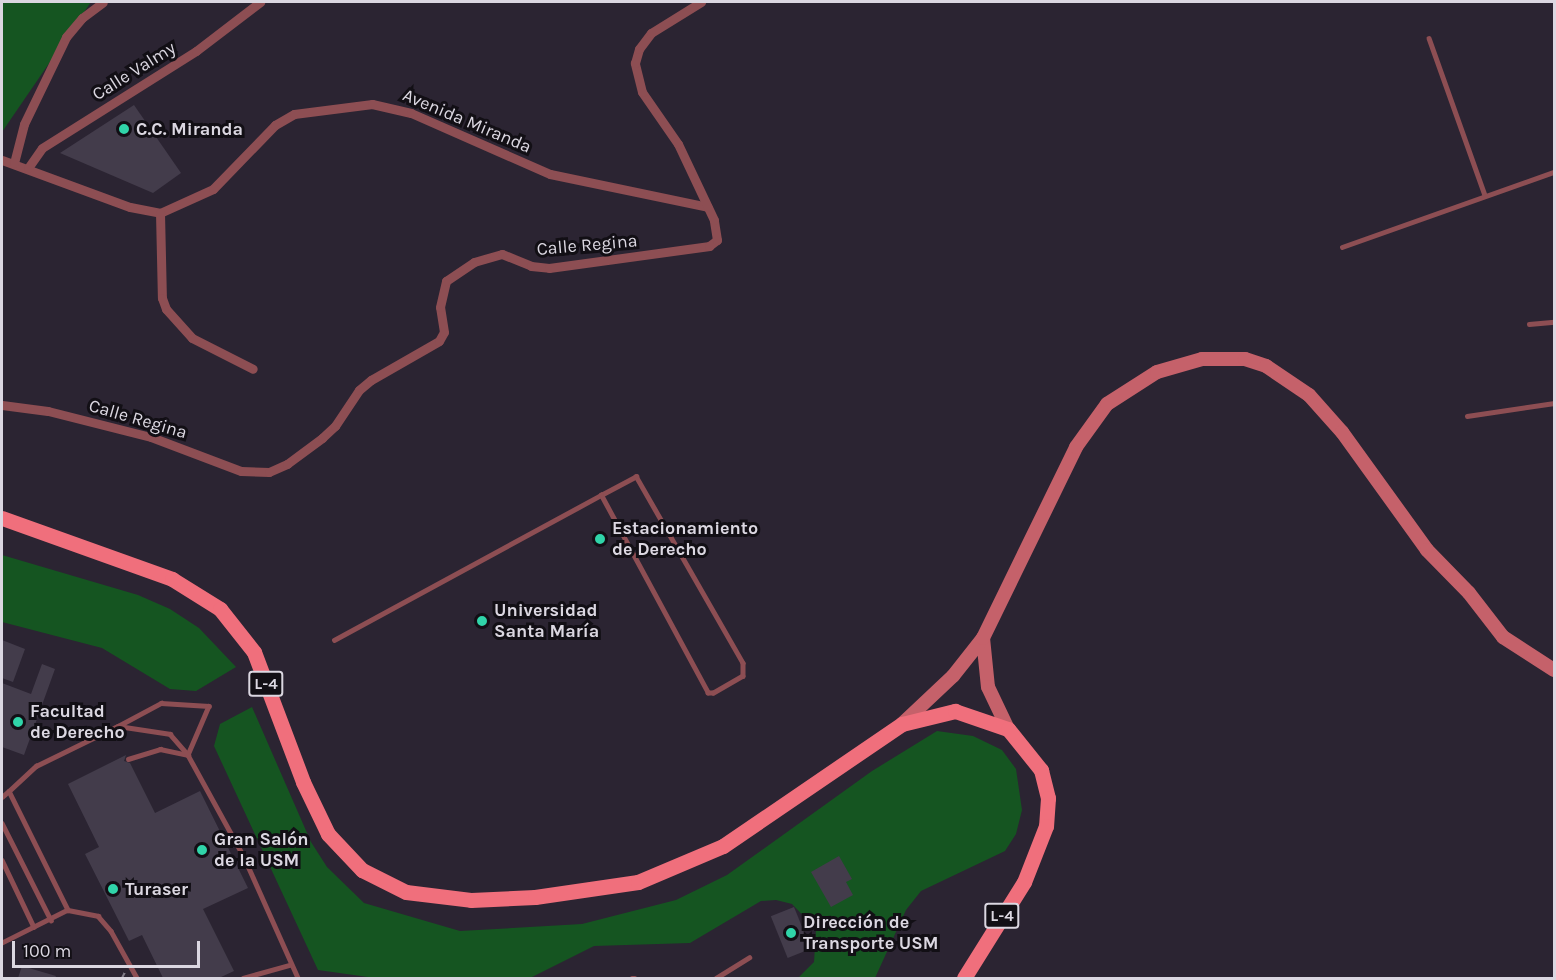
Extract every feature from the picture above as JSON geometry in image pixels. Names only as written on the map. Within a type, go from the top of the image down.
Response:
[{"type":"main road","points":[[902,724],[953,676],[983,638],[1076,447],[1107,404],[1141,380],[1180,363],[1245,358],[1266,366],[1309,395],[1342,432],[1427,550],[1469,593],[1503,637],[1554,670]]},
{"type":"main road","name":"L-4","points":[[2,518],[172,579],[220,609],[254,652],[310,801],[328,834],[362,870],[406,892],[471,900],[536,897],[654,878],[723,846],[902,724],[955,711],[1008,729],[1041,770],[1048,798],[1047,819],[1024,882],[964,978]]},
{"type":"main road","points":[[983,638],[988,687],[1008,729]]},
{"type":"street","points":[[14,163],[24,124],[66,37],[82,18],[103,2]]},
{"type":"street","name":"Calle Valmy","points":[[28,168],[42,148],[196,51],[260,2]]},
{"type":"street","name":"Calle Regina","points":[[2,405],[48,411],[151,436],[241,471],[269,472],[287,464],[322,438],[335,426],[359,390],[371,380],[439,341],[444,332],[442,294],[447,280],[457,271],[490,255],[502,254],[531,267],[549,268],[709,246],[717,240],[718,231],[678,144],[642,92],[635,63],[639,50],[651,33],[701,2]]},
{"type":"street","name":"Avenida Miranda","points":[[160,213],[213,189],[275,125],[294,114],[372,104],[411,113],[550,174],[708,207]]},
{"type":"street","points":[[2,160],[130,207],[160,213],[162,298],[166,309],[192,338],[253,369]]},
{"type":"lane","points":[[1429,38],[1485,195]]},
{"type":"lane","points":[[1342,247],[1554,172]]},
{"type":"lane","points":[[1529,324],[1554,322]]},
{"type":"lane","points":[[1467,416],[1554,404]]},
{"type":"lane","points":[[334,640],[601,495],[636,476],[743,663],[743,676],[708,693],[601,495]]},
{"type":"lane","points":[[2,797],[36,766],[161,703],[209,706],[188,755]]},
{"type":"lane","points":[[118,726],[170,734],[188,755],[244,857],[289,965],[298,978]]},
{"type":"lane","points":[[128,759],[160,749],[188,755]]},
{"type":"lane","points":[[9,791],[68,910]]},
{"type":"lane","points":[[2,823],[51,920]]},
{"type":"lane","points":[[2,860],[34,927]]},
{"type":"lane","points":[[2,943],[68,910],[98,916],[111,932],[137,978]]},
{"type":"lane","points":[[716,978],[749,957]]},
{"type":"lane","points":[[243,978],[289,965]]},
{"type":"green space","points":[[2,2],[91,2],[2,132]]},
{"type":"green space","points":[[2,555],[138,595],[170,609],[199,628],[236,667],[196,691],[170,689],[102,648],[2,622]]},
{"type":"green space","points":[[252,707],[311,842],[327,867],[364,903],[460,931],[582,924],[676,900],[727,875],[872,771],[937,731],[973,736],[1002,750],[1016,769],[1022,810],[1016,834],[1005,851],[921,891],[906,910],[875,978],[798,978],[814,962],[816,929],[792,904],[776,900],[761,901],[690,943],[594,946],[530,978],[375,978],[318,970],[214,746],[220,724]]},
{"type":"building","name":"C.C. Miranda","points":[[134,105],[181,173],[153,193],[60,153]]},
{"type":"building","points":[[2,640],[25,649],[13,682],[2,678]]},
{"type":"building","name":"Facultad de Derecho","points":[[42,664],[55,669],[24,755],[2,747],[2,683],[31,694]]},
{"type":"building","points":[[126,755],[124,761],[130,763],[155,813],[200,791],[248,888],[203,909],[234,971],[219,978],[163,978],[142,935],[129,941],[85,854],[99,847],[68,784]]},
{"type":"building","points":[[839,856],[852,879],[846,882],[853,895],[831,907],[811,872]]},
{"type":"building","name":"Dirección de Transporte USM","points":[[794,907],[811,949],[788,958],[771,916]]},
{"type":"building","points":[[22,966],[56,976],[55,978],[18,978]]},
{"type":"place","name":"C.C. Miranda","points":[[124,129]]},
{"type":"place","name":"Estacionamiento de Derecho","points":[[600,539]]},
{"type":"place","name":"Universidad Santa María","points":[[482,621]]},
{"type":"place","name":"Facultad de Derecho","points":[[18,722]]},
{"type":"place","name":"Gran Salón de la USM","points":[[202,850]]},
{"type":"place","name":"Turaser","points":[[113,889]]},
{"type":"place","name":"Dirección de Transporte USM","points":[[791,933]]}]
